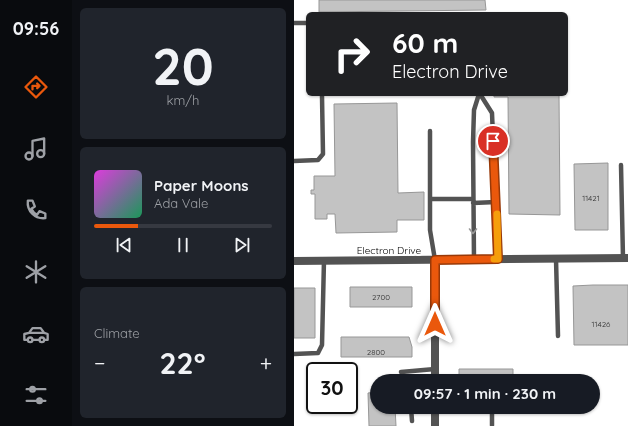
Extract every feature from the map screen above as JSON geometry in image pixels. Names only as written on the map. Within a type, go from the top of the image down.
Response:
[{"type":"street","name":"Electron Drive","points":[[294,261],[625,258]]},
{"type":"street","points":[[435,260],[435,374]]},
{"type":"street","points":[[435,414],[435,426]]},
{"type":"lane","points":[[294,23],[306,22]]},
{"type":"lane","points":[[294,161],[318,160],[323,154],[322,96]]},
{"type":"lane","points":[[474,260],[474,110],[478,96]]},
{"type":"lane","points":[[480,96],[492,113],[498,259]]},
{"type":"lane","points":[[430,131],[430,230],[435,260]]},
{"type":"lane","points":[[621,165],[625,258]]},
{"type":"lane","points":[[430,199],[496,202]]},
{"type":"lane","points":[[556,259],[558,336]]},
{"type":"lane","points":[[294,354],[318,353],[322,346],[324,260]]},
{"type":"lane","points":[[401,372],[435,368]]},
{"type":"lane","points":[[412,414],[412,421]]},
{"type":"lane","points":[[492,414],[492,426]]},
{"type":"building","points":[[319,0],[485,0],[486,10],[319,12]]},
{"type":"building","points":[[559,96],[560,215],[509,214],[508,97],[494,97]]},
{"type":"building","points":[[397,103],[398,193],[424,192],[424,220],[397,220],[397,232],[336,233],[335,214],[327,214],[327,219],[315,219],[315,194],[311,194],[311,190],[314,190],[314,176],[335,176],[334,104]]},
{"type":"building","points":[[608,163],[608,230],[575,230],[574,164]]},
{"type":"building","points":[[628,285],[628,345],[574,345],[573,286]]},
{"type":"building","points":[[350,287],[412,287],[412,307],[350,307]]},
{"type":"building","points":[[294,288],[315,288],[315,338],[294,338]]},
{"type":"building","points":[[341,337],[409,337],[412,347],[412,357],[341,357]]},
{"type":"building","points":[[459,369],[513,369],[513,374],[459,374]]},
{"type":"building","points":[[368,393],[370,393],[370,414],[395,414],[396,426],[369,426]]},
{"type":"slow traffic","points":[[494,259],[498,259],[497,214]]},
{"type":"route","points":[[435,324],[435,260],[498,259],[493,141]]}]
